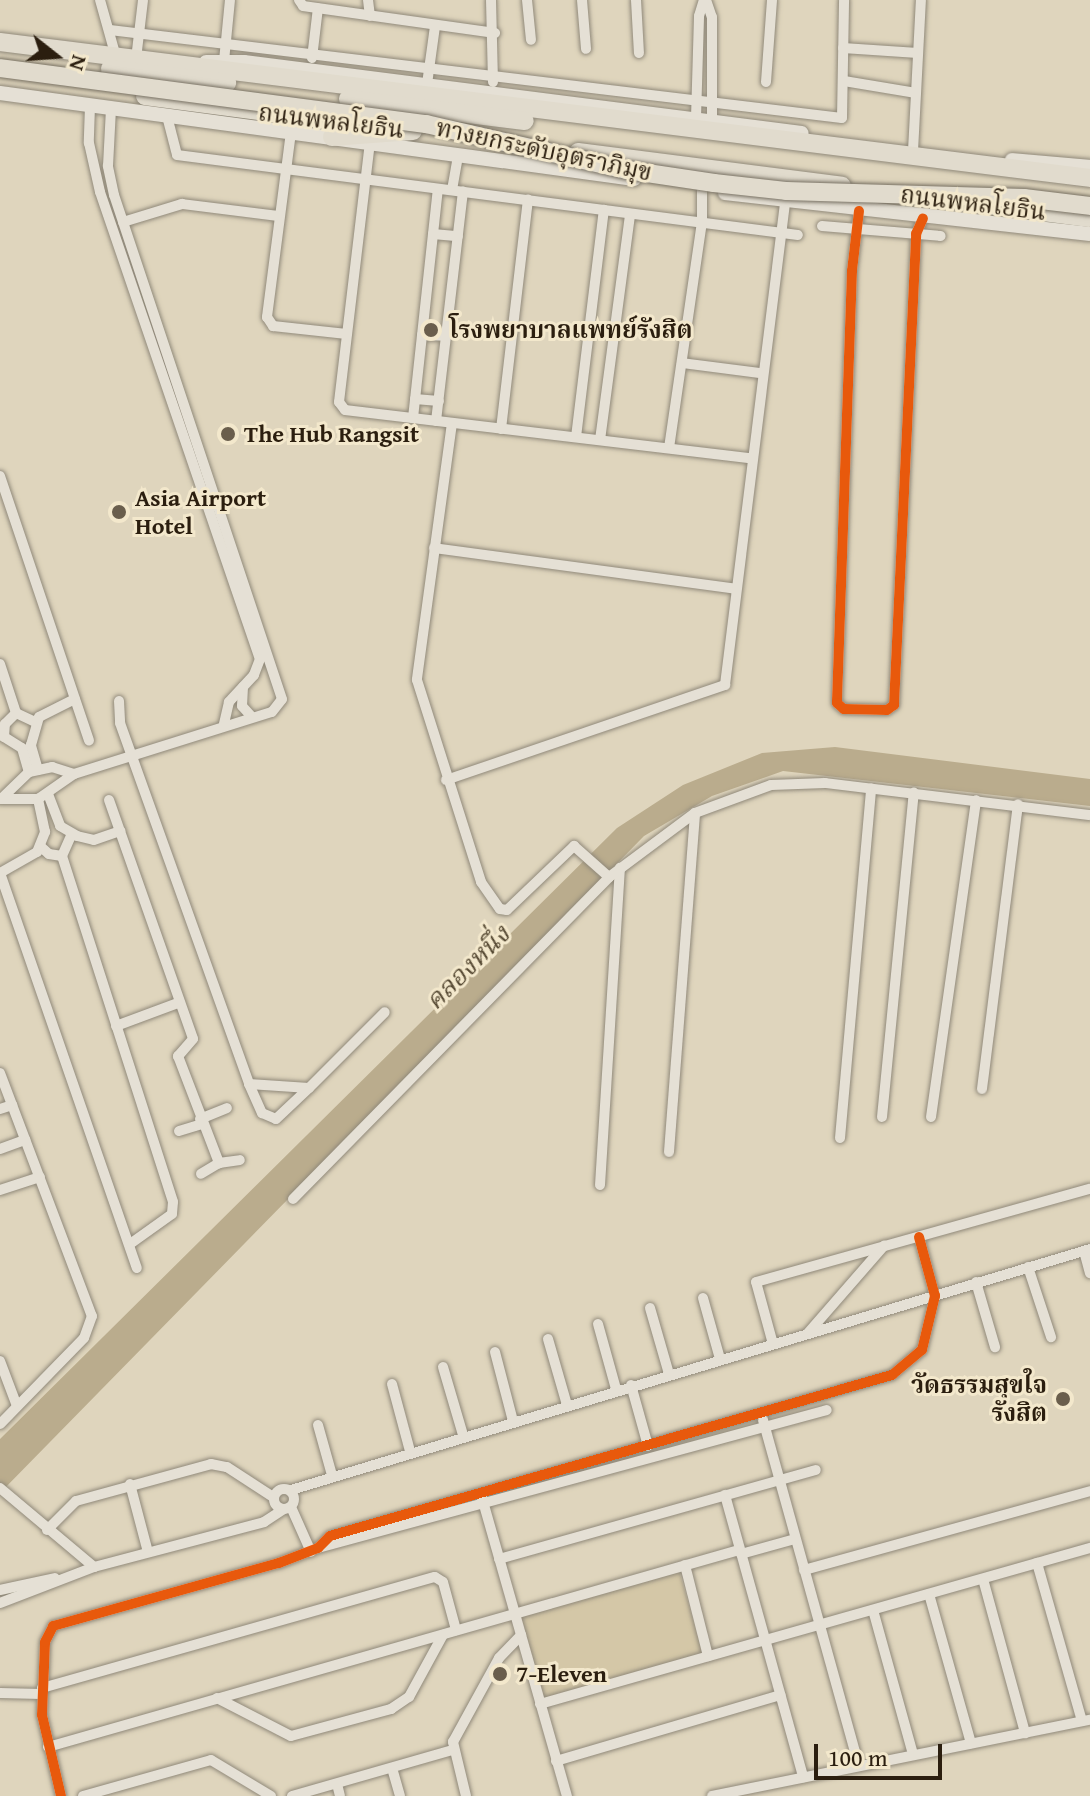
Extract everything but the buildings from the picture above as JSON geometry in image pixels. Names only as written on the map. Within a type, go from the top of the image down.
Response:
[{"type":"highway","name":"ถนนพหลโยธิน","points":[[0,42],[1090,178]]},
{"type":"highway","name":"ทางยกระดับอุตราภิมุข","points":[[0,55],[1090,190]]},
{"type":"highway","name":"ทางยกระดับอุตราภิมุข","points":[[0,68],[426,124],[627,170],[714,183],[786,191],[1024,198],[1090,206]]},
{"type":"highway","name":"ถนนพหลโยธิน","points":[[0,76],[1090,218]]},
{"type":"highway","points":[[332,137],[413,131]]},
{"type":"main road","name":"ถนนพหลโยธิน","points":[[186,64],[312,62],[493,85],[913,151],[1090,167]]},
{"type":"main road","name":"ถนนพหลโยธิน","points":[[0,93],[859,211],[1090,234]]},
{"type":"street","points":[[100,0],[116,57]]},
{"type":"street","points":[[136,59],[143,0]]},
{"type":"street","points":[[224,61],[230,0]]},
{"type":"street","points":[[299,0],[318,8],[495,33]]},
{"type":"street","points":[[368,0],[370,16]]},
{"type":"street","points":[[491,0],[495,33],[493,85],[712,103],[842,118],[844,0]]},
{"type":"street","points":[[527,0],[531,40]]},
{"type":"street","points":[[582,0],[586,49]]},
{"type":"street","points":[[636,0],[639,53]]},
{"type":"street","points":[[705,0],[712,17],[712,120]]},
{"type":"street","points":[[696,118],[697,65],[705,0]]},
{"type":"street","points":[[766,82],[772,0]]},
{"type":"street","points":[[913,151],[921,0]]},
{"type":"street","points":[[110,30],[226,45],[312,62],[318,8]]},
{"type":"street","points":[[428,77],[435,26]]},
{"type":"street","points":[[843,48],[918,53]]},
{"type":"street","points":[[697,65],[712,64]]},
{"type":"street","points":[[844,81],[916,93]]},
{"type":"street","points":[[90,106],[92,159],[260,659],[243,687],[229,702],[224,724]]},
{"type":"street","points":[[1,798],[43,797],[74,774],[224,724],[272,712],[282,699],[123,222],[108,158],[111,109]]},
{"type":"street","points":[[167,116],[177,155],[798,235]]},
{"type":"street","points":[[291,132],[267,317],[273,326],[347,334]]},
{"type":"street","points":[[370,142],[339,402],[345,410],[750,458]]},
{"type":"street","points":[[436,421],[458,236],[458,157]]},
{"type":"street","points":[[92,159],[108,158]]},
{"type":"street","points":[[413,418],[438,189]]},
{"type":"street","points":[[669,448],[702,223],[702,190]]},
{"type":"street","points":[[501,429],[528,200]]},
{"type":"street","points":[[446,780],[725,685],[760,373],[785,201]]},
{"type":"street","points":[[123,222],[182,204],[279,216]]},
{"type":"street","points":[[576,437],[604,210]]},
{"type":"street","points":[[859,211],[852,271],[837,703],[844,709],[887,710],[894,705],[916,234],[923,218]]},
{"type":"street","points":[[600,440],[630,214]]},
{"type":"street","points":[[822,226],[941,236]]},
{"type":"street","points":[[433,234],[458,236]]},
{"type":"street","points":[[422,335],[446,336]]},
{"type":"street","points":[[682,363],[760,373]]},
{"type":"street","points":[[415,399],[439,401]]},
{"type":"street","points":[[452,423],[417,680],[446,780],[481,882],[500,909],[507,910],[576,846],[608,876]]},
{"type":"street","points":[[0,476],[89,740]]},
{"type":"street","points":[[434,548],[736,589]]},
{"type":"street","points":[[0,664],[16,713],[37,723]]},
{"type":"street","points":[[243,687],[242,706],[252,717]]},
{"type":"street","points":[[34,771],[31,745],[37,723],[55,704],[75,699]]},
{"type":"street","points":[[119,701],[120,723],[262,1113],[276,1119],[385,1012]]},
{"type":"street","points":[[16,713],[5,724],[2,736],[22,748],[34,771]]},
{"type":"street","points":[[1,798],[34,771],[74,774]]},
{"type":"street","points":[[293,1199],[608,876],[695,813],[771,785],[871,788],[1090,815]]},
{"type":"street","points":[[840,1138],[871,788]]},
{"type":"street","points":[[882,1117],[914,793]]},
{"type":"street","points":[[43,797],[60,826],[72,834],[94,840],[120,831]]},
{"type":"street","points":[[43,797],[45,832],[40,846],[23,865],[0,873],[137,1268]]},
{"type":"street","points":[[109,800],[193,1039],[178,1056],[219,1163]]},
{"type":"street","points":[[931,1117],[976,800]]},
{"type":"street","points":[[982,1089],[1018,804]]},
{"type":"street","points":[[669,1152],[695,813]]},
{"type":"street","points":[[72,834],[62,856],[174,1208],[130,1244]]},
{"type":"street","points":[[40,846],[49,854],[62,856]]},
{"type":"street","points":[[600,1185],[620,868]]},
{"type":"street","points":[[116,1026],[178,1003]]},
{"type":"street","points":[[0,1073],[90,1304],[91,1324],[84,1338],[0,1424]]},
{"type":"street","points":[[249,1084],[309,1088]]},
{"type":"street","points":[[0,1109],[12,1105]]},
{"type":"street","points":[[179,1131],[227,1108]]},
{"type":"street","points":[[0,1149],[25,1140]]},
{"type":"street","points":[[201,1174],[219,1163],[240,1160]]},
{"type":"street","points":[[0,1190],[40,1177]]},
{"type":"street","points":[[773,1344],[756,1282],[1090,1189]]},
{"type":"street","points":[[482,1499],[648,1446],[892,1375],[922,1350],[935,1296],[919,1237]]},
{"type":"street","points":[[808,1333],[885,1245]]},
{"type":"street","points":[[273,1497],[279,1489],[291,1490],[463,1435],[1087,1250],[1090,1273]]},
{"type":"street","points":[[1028,1267],[1051,1337]]},
{"type":"street","points":[[976,1282],[995,1347]]},
{"type":"street","points":[[703,1298],[720,1359]]},
{"type":"street","points":[[650,1308],[669,1374]]},
{"type":"street","points":[[598,1324],[616,1389]]},
{"type":"street","points":[[548,1339],[567,1405]]},
{"type":"street","points":[[495,1352],[513,1421]]},
{"type":"street","points":[[0,1361],[17,1406]]},
{"type":"street","points":[[443,1367],[463,1435]]},
{"type":"street","points":[[392,1384],[410,1451]]},
{"type":"street","points":[[631,1385],[648,1446]]},
{"type":"street","points":[[61,1796],[48,1747],[42,1691],[46,1635],[53,1626],[314,1550],[330,1536],[827,1410]]},
{"type":"street","points":[[761,1414],[859,1765]]},
{"type":"street","points":[[318,1425],[332,1475]]},
{"type":"street","points":[[47,1530],[76,1501],[130,1484],[217,1464],[287,1508],[314,1550]]},
{"type":"street","points":[[499,1559],[816,1470]]},
{"type":"street","points":[[130,1484],[148,1552]]},
{"type":"street","points":[[0,1488],[94,1567]]},
{"type":"street","points":[[0,1603],[94,1567],[264,1522],[287,1508],[291,1490]]},
{"type":"street","points":[[804,1570],[1090,1491]]},
{"type":"street","points":[[725,1495],[803,1777]]},
{"type":"street","points":[[482,1499],[567,1796]]},
{"type":"street","points":[[48,1747],[685,1565],[795,1539]]},
{"type":"street","points":[[540,1704],[1090,1548]]},
{"type":"street","points":[[712,1796],[1086,1721],[1037,1563]]},
{"type":"street","points":[[685,1565],[708,1656]]},
{"type":"street","points":[[0,1590],[46,1576],[57,1579]]},
{"type":"street","points":[[0,1693],[42,1691],[435,1577],[443,1582],[456,1630]]},
{"type":"street","points":[[983,1579],[1025,1733]]},
{"type":"street","points":[[929,1594],[971,1743]]},
{"type":"street","points":[[873,1610],[913,1754]]},
{"type":"street","points":[[217,1698],[291,1736],[391,1709],[409,1697],[443,1635]]},
{"type":"street","points":[[466,1796],[452,1750],[465,1716],[499,1658],[521,1635]]},
{"type":"street","points":[[556,1761],[780,1695]]},
{"type":"street","points":[[292,1796],[452,1750]]},
{"type":"street","points":[[83,1796],[211,1760],[271,1796]]},
{"type":"street","points":[[392,1768],[400,1796]]},
{"type":"street","points":[[337,1784],[340,1796]]},
{"type":"shaded area","points":[[835,747],[1090,779],[1090,806],[783,771],[712,796],[644,836],[0,1493],[0,1439],[617,828],[683,785],[762,753]]},
{"type":"shaded area","points":[[677,1564],[704,1657],[542,1704],[516,1610]]},
{"type":"cycle path","points":[[859,211],[852,271],[837,703],[844,709],[887,710],[894,705],[916,234],[923,218]]},
{"type":"cycle path","points":[[61,1796],[42,1715],[45,1642],[53,1626],[279,1563],[318,1548],[330,1536],[892,1375],[922,1350],[935,1296],[919,1237]]},
{"type":"place","name":"โรงพยาบาลแพทย์รังสิต","points":[[431,330]]},
{"type":"place","name":"The Hub Rangsit","points":[[228,434]]},
{"type":"place","name":"Asia Airport Hotel","points":[[119,512]]},
{"type":"place","name":"วัดธรรมสุขใจ รังสิต","points":[[1063,1399]]},
{"type":"place","name":"7-Eleven","points":[[500,1674]]},
{"type":"water label","name":"คลองหนึ่ง","points":[[467,967]]}]
